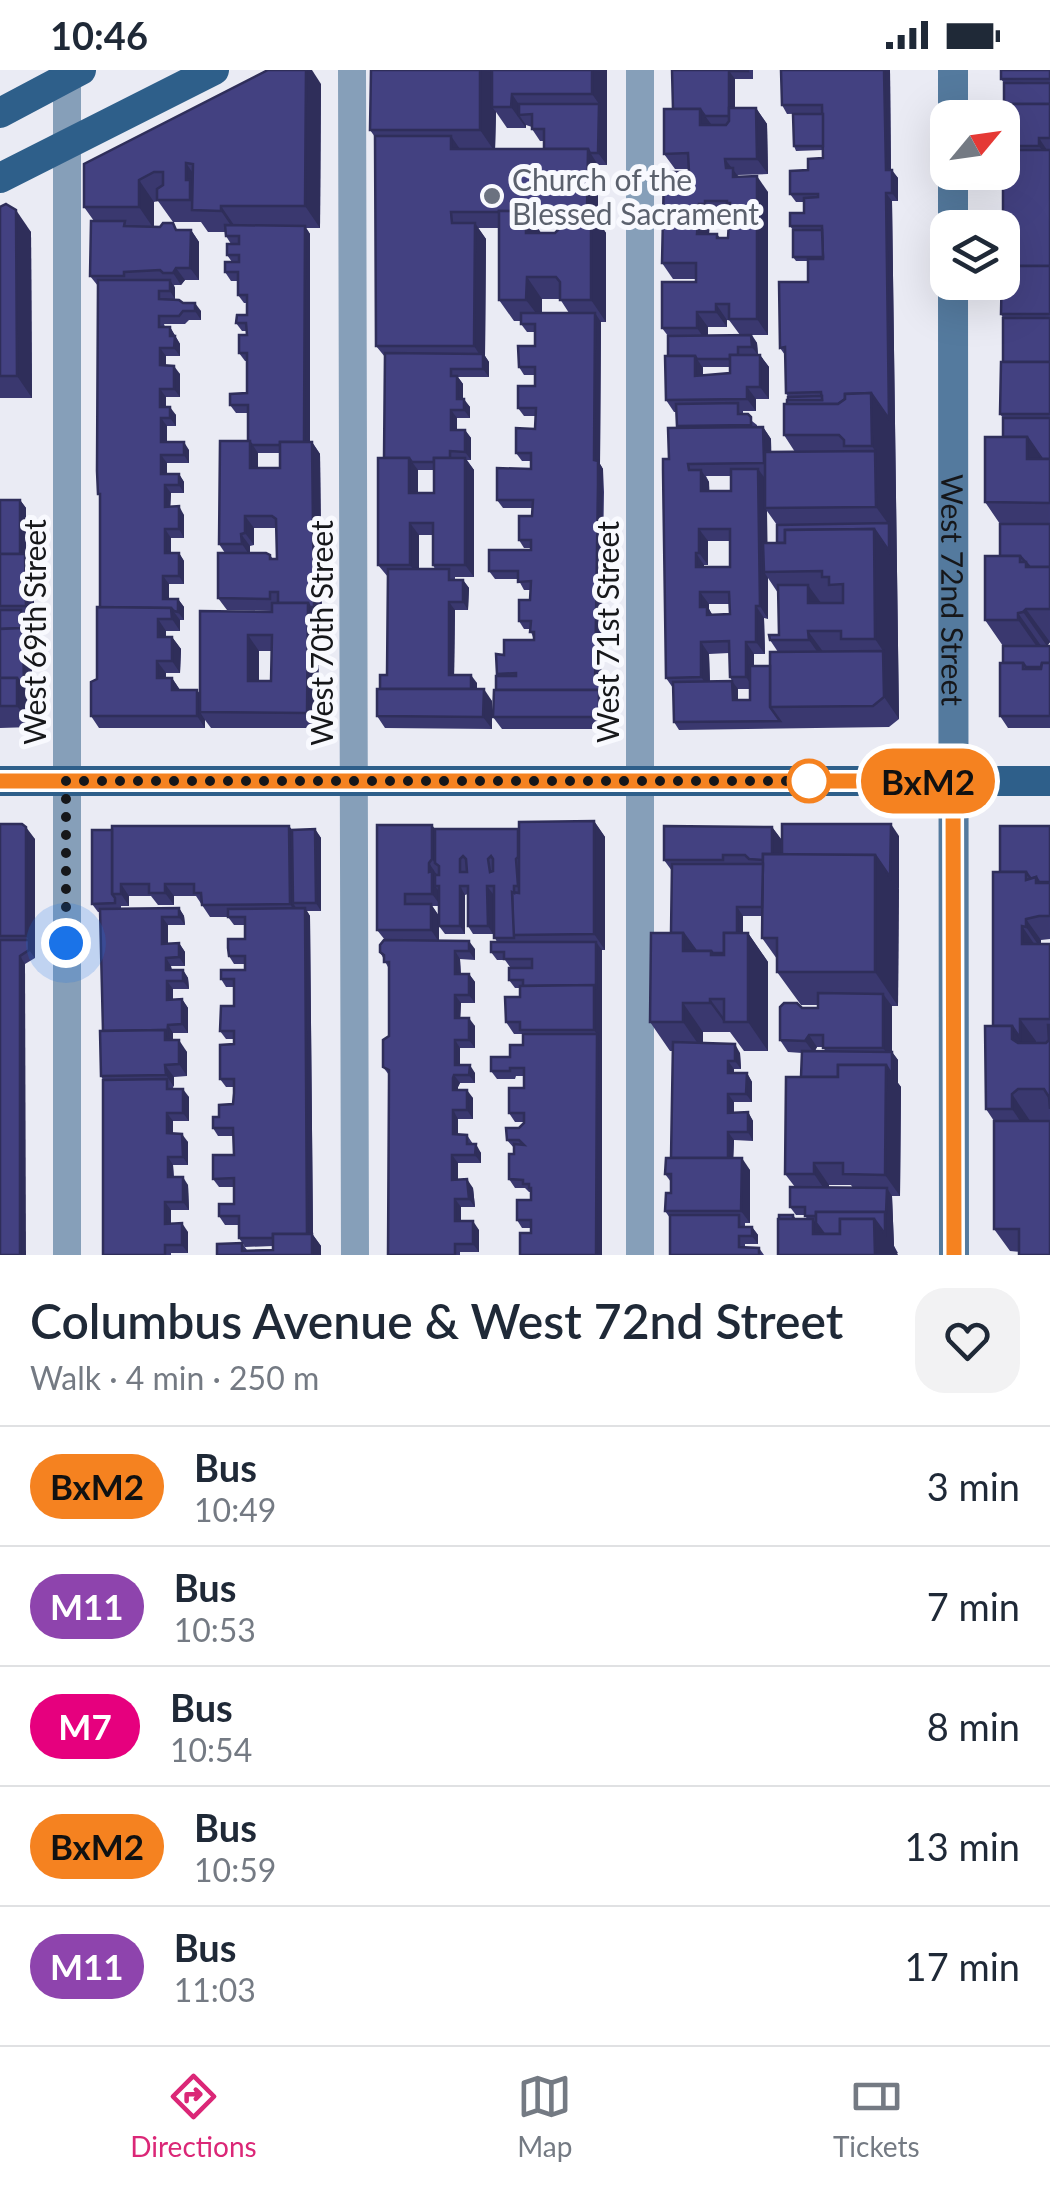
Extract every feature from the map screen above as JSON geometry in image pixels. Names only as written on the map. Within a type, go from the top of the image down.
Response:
[{"type":"main road","points":[[0,178],[214,70]]},
{"type":"main road","points":[[953,70],[953,100]]},
{"type":"main road","points":[[0,114],[71,73]]},
{"type":"main road","name":"West 72nd Street","points":[[953,300],[954,1255]]},
{"type":"main road","points":[[0,781],[1050,781]]},
{"type":"street","name":"West 70th Street","points":[[352,70],[355,1255]]},
{"type":"street","name":"West 71st Street","points":[[640,70],[640,1255]]},
{"type":"street","name":"West 69th Street","points":[[67,1255],[67,145],[71,73]]},
{"type":"building","points":[[268,70],[306,70],[305,206],[192,210],[193,164],[186,163],[190,200],[157,200],[163,172],[154,172],[139,180],[139,207],[84,207],[84,164]]},
{"type":"building","points":[[371,70],[480,70],[480,130],[370,130]]},
{"type":"building","points":[[492,70],[592,70],[592,94],[512,94],[511,107],[492,107]]},
{"type":"building","points":[[672,70],[748,71],[729,71],[729,116],[705,116],[700,109],[673,109]]},
{"type":"building","points":[[781,70],[884,70],[886,170],[892,170],[892,193],[886,193],[889,419],[871,393],[845,394],[838,404],[787,404],[787,400],[822,400],[821,392],[786,393],[785,347],[780,348],[779,282],[808,282],[808,259],[823,259],[822,226],[790,226],[790,213],[804,213],[804,198],[818,194],[790,194],[790,171],[808,170],[808,159],[823,158],[822,105],[782,105]]},
{"type":"building","points":[[1001,70],[1050,70],[1050,79],[1001,79]]},
{"type":"building","points":[[1004,83],[1050,83],[1050,104],[1004,100]]},
{"type":"building","points":[[519,104],[599,104],[598,153],[588,149],[544,149],[544,129],[532,129],[532,114],[519,115]]},
{"type":"building","points":[[1020,104],[1050,104],[1050,138],[1039,138],[1039,146],[1020,146]]},
{"type":"building","points":[[729,108],[756,108],[757,159],[725,159],[726,168],[733,168],[733,177],[757,176],[757,319],[729,319],[729,304],[716,304],[716,312],[697,312],[697,328],[662,328],[662,282],[696,282],[696,263],[662,263],[664,172],[689,172],[688,153],[664,154],[664,109],[700,109],[700,125],[726,125]],"holes":[[[727,201],[728,238],[697,234],[699,204]]]},
{"type":"building","points":[[793,114],[823,114],[823,146],[794,146]]},
{"type":"building","points":[[375,136],[451,136],[451,149],[588,149],[587,211],[451,212],[452,223],[475,223],[474,346],[376,346]]},
{"type":"building","points":[[1020,150],[1050,150],[1050,266],[1020,266],[1020,210],[1003,210],[1003,190],[1020,190]]},
{"type":"building","points":[[6,204],[16,210],[17,376],[0,376],[0,207]]},
{"type":"building","points":[[499,211],[526,211],[526,233],[555,233],[559,229],[559,211],[591,211],[591,300],[560,300],[560,282],[556,277],[527,277],[526,300],[499,300]]},
{"type":"building","points":[[91,221],[160,227],[173,223],[176,230],[191,230],[190,268],[176,268],[173,273],[160,270],[90,276]]},
{"type":"building","points":[[225,225],[305,226],[304,442],[252,445],[248,441],[248,405],[230,405],[230,394],[247,393],[247,353],[239,353],[239,335],[247,335],[246,323],[236,323],[237,315],[247,315],[247,295],[238,295],[238,272],[225,272],[225,262],[239,262],[239,255],[227,255],[227,244],[239,244],[239,236],[226,236]]},
{"type":"building","points":[[793,230],[822,230],[823,257],[793,257]]},
{"type":"building","points":[[1020,266],[1050,266],[1050,314],[1001,314],[1001,300],[1020,300]]},
{"type":"building","points":[[98,280],[170,280],[170,291],[159,291],[159,299],[195,303],[195,311],[159,316],[159,327],[170,327],[170,336],[175,336],[174,348],[160,348],[160,365],[174,366],[174,389],[160,389],[160,407],[170,407],[170,418],[161,418],[161,442],[184,442],[184,455],[161,455],[161,474],[179,474],[179,485],[165,485],[165,507],[179,506],[179,529],[165,529],[165,553],[179,553],[179,576],[163,576],[163,599],[178,599],[178,612],[171,608],[100,607]]},
{"type":"building","points":[[521,313],[595,313],[594,460],[598,461],[598,484],[595,682],[602,685],[601,694],[599,690],[496,690],[496,676],[516,676],[497,674],[496,654],[504,655],[504,640],[534,640],[531,621],[519,621],[519,600],[530,600],[531,581],[518,582],[518,571],[489,571],[489,550],[531,550],[531,540],[519,540],[519,516],[532,516],[533,500],[497,500],[497,468],[531,469],[531,453],[516,453],[516,428],[535,429],[536,408],[518,408],[518,386],[535,386],[535,367],[519,367],[518,346],[535,346],[535,324],[521,324]]},
{"type":"building","points":[[1003,318],[1050,318],[1050,362],[1003,362]]},
{"type":"building","points":[[751,335],[752,347],[738,347],[738,355],[730,355],[730,359],[668,356],[668,336]]},
{"type":"building","points":[[385,353],[483,354],[483,369],[451,369],[451,376],[457,376],[457,399],[464,399],[464,410],[451,410],[451,430],[465,430],[465,452],[450,451],[450,458],[434,458],[434,462],[384,458]]},
{"type":"building","points":[[730,355],[760,355],[760,387],[747,387],[747,399],[666,400],[665,356],[695,356],[695,376],[730,373]]},
{"type":"building","points":[[1001,362],[1050,362],[1050,414],[1000,414]]},
{"type":"building","points":[[871,393],[872,446],[844,446],[839,435],[784,435],[784,404],[838,404],[845,394]]},
{"type":"building","points":[[822,396],[822,400],[788,400],[788,397]]},
{"type":"building","points":[[738,403],[738,414],[748,414],[751,425],[677,426],[676,404]]},
{"type":"building","points":[[1003,418],[1050,418],[1050,459],[1042,459],[1027,437],[1003,437]]},
{"type":"building","points":[[763,427],[764,463],[688,464],[689,470],[701,470],[701,491],[731,491],[731,469],[758,469],[760,606],[756,606],[756,642],[746,642],[746,677],[730,677],[729,641],[701,642],[701,677],[666,678],[663,459],[669,459],[668,428]],"holes":[[[699,529],[730,529],[730,567],[696,567]],[[700,592],[729,592],[730,614],[707,615],[707,607],[700,607]]]},
{"type":"building","points":[[985,437],[1027,437],[1027,459],[1050,459],[1050,503],[985,502]]},
{"type":"building","points":[[220,441],[250,441],[250,468],[280,468],[280,442],[312,442],[314,607],[308,603],[278,603],[278,592],[270,592],[270,599],[218,598],[218,553],[266,553],[270,559],[277,559],[276,519],[272,516],[245,516],[242,544],[219,544]]},
{"type":"building","points":[[875,451],[876,507],[765,508],[765,452]]},
{"type":"building","points":[[378,458],[409,458],[409,493],[434,493],[434,458],[465,458],[465,565],[433,565],[433,523],[410,523],[410,565],[378,565]]},
{"type":"building","points":[[0,500],[20,500],[20,554],[0,554]]},
{"type":"building","points":[[889,523],[889,551],[874,529],[785,530],[785,543],[777,543],[777,525]]},
{"type":"building","points":[[1000,524],[1050,524],[1050,567],[1030,567],[1020,556],[1000,556]]},
{"type":"building","points":[[874,529],[875,639],[841,639],[841,631],[808,631],[809,640],[770,640],[769,635],[779,635],[778,585],[808,585],[808,603],[843,603],[843,584],[829,585],[829,577],[822,577],[822,571],[764,572],[763,543],[785,543],[785,530]]},
{"type":"building","points":[[0,554],[25,554],[26,606],[0,606]]},
{"type":"building","points":[[985,556],[1020,556],[1026,567],[1050,567],[1050,609],[1026,609],[1018,613],[1018,620],[985,620]]},
{"type":"building","points":[[388,569],[449,569],[449,580],[463,580],[463,602],[449,602],[449,675],[471,675],[471,689],[380,689],[380,675],[387,675]]},
{"type":"building","points":[[272,603],[308,603],[307,713],[200,712],[200,611],[272,612]],"holes":[[[248,635],[272,635],[271,681],[248,681]]]},
{"type":"building","points":[[97,607],[171,608],[172,619],[158,619],[158,637],[172,637],[172,661],[157,661],[157,678],[172,678],[172,690],[197,690],[197,716],[91,716],[91,682],[97,679]]},
{"type":"building","points":[[0,610],[21,610],[21,628],[0,629]]},
{"type":"building","points":[[23,628],[24,688],[17,678],[0,678],[0,629]]},
{"type":"building","points":[[1003,646],[1050,646],[1050,663],[1026,667],[1023,663],[1003,663]]},
{"type":"building","points":[[883,651],[884,697],[873,706],[770,707],[770,652]]},
{"type":"building","points":[[1000,663],[1023,663],[1023,669],[1041,669],[1042,663],[1050,663],[1050,716],[1000,716]]},
{"type":"building","points":[[750,666],[770,666],[770,707],[780,721],[674,722],[673,682],[732,681],[733,700],[750,700]]},
{"type":"building","points":[[0,678],[17,678],[17,706],[0,706]]},
{"type":"building","points":[[377,689],[484,689],[483,717],[377,716]]},
{"type":"building","points":[[494,690],[599,690],[599,717],[493,717]]},
{"type":"building","points":[[594,821],[594,934],[513,935],[512,892],[519,893],[519,822]]},
{"type":"building","points":[[0,824],[26,827],[26,936],[0,936]]},
{"type":"building","points":[[782,824],[891,824],[890,877],[875,855],[782,855]]},
{"type":"building","points":[[377,825],[432,825],[432,894],[405,894],[405,904],[431,904],[431,930],[377,930]]},
{"type":"building","points":[[112,826],[289,826],[290,904],[202,905],[201,893],[194,893],[194,884],[165,884],[165,893],[149,893],[149,884],[121,884],[121,894],[112,894]]},
{"type":"building","points":[[664,826],[772,827],[772,854],[763,854],[763,860],[723,855],[723,860],[664,860]]},
{"type":"building","points":[[1000,826],[1050,826],[1050,882],[1031,879],[1026,872],[1000,872]]},
{"type":"building","points":[[315,829],[316,903],[293,903],[292,830]]},
{"type":"building","points":[[435,829],[518,829],[518,886],[512,892],[514,938],[494,938],[494,886],[487,886],[488,926],[468,926],[468,886],[460,886],[460,926],[439,926],[439,886],[435,886],[435,875],[439,875],[439,866],[435,863]],"holes":[[[463,856],[466,859],[467,872],[460,872]]]},
{"type":"building","points":[[92,830],[112,830],[115,903],[92,904]]},
{"type":"building","points":[[763,854],[875,855],[875,972],[777,972],[777,938],[762,938]]},
{"type":"building","points":[[672,864],[763,864],[762,907],[737,907],[737,933],[724,933],[724,953],[696,951],[683,933],[671,933]]},
{"type":"building","points":[[993,872],[1026,872],[1026,880],[1036,877],[1036,883],[1050,883],[1050,916],[1026,919],[1022,944],[1050,944],[1050,1019],[1020,1019],[1020,1038],[1012,1026],[993,1026]]},
{"type":"building","points":[[179,908],[179,917],[162,917],[162,944],[179,943],[179,957],[166,958],[166,970],[183,970],[183,981],[167,981],[167,1000],[182,999],[182,1024],[168,1025],[167,1034],[165,1030],[103,1031],[100,909]]},
{"type":"building","points":[[305,908],[307,1234],[239,1238],[239,1216],[219,1216],[219,1204],[234,1204],[234,1178],[213,1179],[213,1155],[234,1155],[233,1128],[213,1128],[213,1117],[219,1117],[219,1105],[233,1104],[234,1093],[234,1079],[220,1079],[220,1045],[234,1044],[234,1031],[220,1031],[221,1006],[234,1006],[234,979],[221,979],[221,970],[245,970],[245,956],[229,956],[228,939],[245,939],[245,917],[228,917],[228,909]]},
{"type":"building","points":[[651,933],[683,933],[683,951],[724,955],[724,933],[748,933],[748,1022],[724,1022],[724,999],[710,999],[710,1003],[683,1003],[683,1022],[650,1022]]},
{"type":"building","points":[[0,940],[29,940],[29,950],[20,956],[20,1255],[0,1255]]},
{"type":"building","points":[[384,940],[469,941],[469,951],[455,951],[455,974],[469,974],[469,995],[455,995],[455,1018],[469,1018],[469,1040],[455,1040],[455,1065],[470,1065],[469,1075],[453,1078],[453,1090],[467,1090],[467,1110],[453,1110],[453,1134],[467,1135],[467,1144],[476,1144],[475,1155],[452,1155],[452,1180],[467,1179],[469,1199],[455,1199],[455,1221],[473,1221],[473,1244],[455,1244],[455,1255],[388,1255],[389,1070],[383,1067],[383,1040],[389,1036],[389,962],[384,962],[380,952]]},
{"type":"building","points":[[491,942],[596,942],[596,989],[594,985],[523,986],[523,980],[509,980],[509,968],[532,968],[532,959],[504,959],[504,952],[491,952]]},
{"type":"building","points":[[594,985],[594,1030],[520,1030],[520,1022],[506,1022],[505,997],[520,997],[520,986]]},
{"type":"building","points":[[818,993],[883,994],[883,1048],[823,1048],[823,1035],[809,1035],[805,1041],[780,1040],[780,1007],[797,1003],[802,1008],[818,1008]]},
{"type":"building","points":[[1048,1025],[1050,1109],[1044,1089],[1018,1089],[1012,1094],[1012,1109],[986,1109],[985,1026],[1012,1026],[1012,1039],[1018,1043],[1046,1043]]},
{"type":"building","points":[[165,1030],[165,1040],[179,1040],[179,1064],[165,1065],[166,1075],[101,1076],[100,1031]]},
{"type":"building","points":[[523,1034],[597,1034],[596,1255],[520,1255],[520,1233],[531,1233],[531,1220],[517,1220],[517,1200],[531,1200],[531,1188],[523,1180],[509,1179],[509,1154],[514,1154],[514,1144],[524,1145],[519,1140],[507,1140],[506,1128],[519,1128],[524,1123],[524,1113],[509,1113],[509,1088],[524,1088],[524,1068],[491,1071],[491,1057],[510,1057],[510,1045],[523,1045]]},
{"type":"building","points":[[673,1042],[735,1044],[735,1061],[728,1061],[728,1073],[747,1073],[746,1094],[728,1094],[728,1113],[748,1112],[748,1132],[728,1132],[728,1158],[671,1158]]},
{"type":"building","points":[[802,1051],[892,1052],[892,1075],[886,1065],[838,1065],[838,1077],[801,1077]]},
{"type":"building","points":[[838,1065],[886,1065],[885,1175],[843,1174],[843,1163],[814,1163],[814,1174],[785,1174],[786,1077],[838,1077]]},
{"type":"building","points":[[167,1079],[167,1089],[183,1089],[183,1113],[167,1113],[167,1133],[182,1134],[183,1157],[168,1157],[168,1177],[183,1177],[183,1202],[165,1202],[165,1224],[182,1223],[182,1245],[165,1245],[165,1255],[103,1255],[103,1080]]},
{"type":"building","points":[[994,1121],[1050,1121],[1050,1255],[1019,1255],[1019,1229],[994,1229]]},
{"type":"building","points":[[666,1158],[742,1158],[741,1211],[665,1211],[666,1193],[671,1193],[671,1174],[665,1174]]},
{"type":"building","points":[[790,1187],[887,1188],[886,1214],[816,1212],[816,1216],[805,1216],[805,1207],[790,1207]]},
{"type":"building","points":[[816,1212],[885,1212],[885,1234],[874,1219],[840,1219],[840,1234],[824,1234],[816,1223]]},
{"type":"building","points":[[670,1215],[739,1215],[739,1227],[752,1227],[752,1236],[739,1236],[739,1247],[759,1248],[759,1255],[670,1255]]},
{"type":"building","points":[[778,1219],[813,1219],[813,1234],[840,1234],[840,1219],[874,1219],[875,1255],[778,1255]]},
{"type":"building","points":[[273,1234],[312,1234],[312,1255],[217,1255],[217,1244],[242,1243],[242,1251],[273,1250]]},
{"type":"bus line","name":"BxM2","points":[[0,781],[953,781],[954,1255]]},
{"type":"place","name":"Church of the Blessed Sacrament","points":[[492,196]]},
{"type":"route","points":[[66,943],[66,781],[816,781],[809,781]]}]
